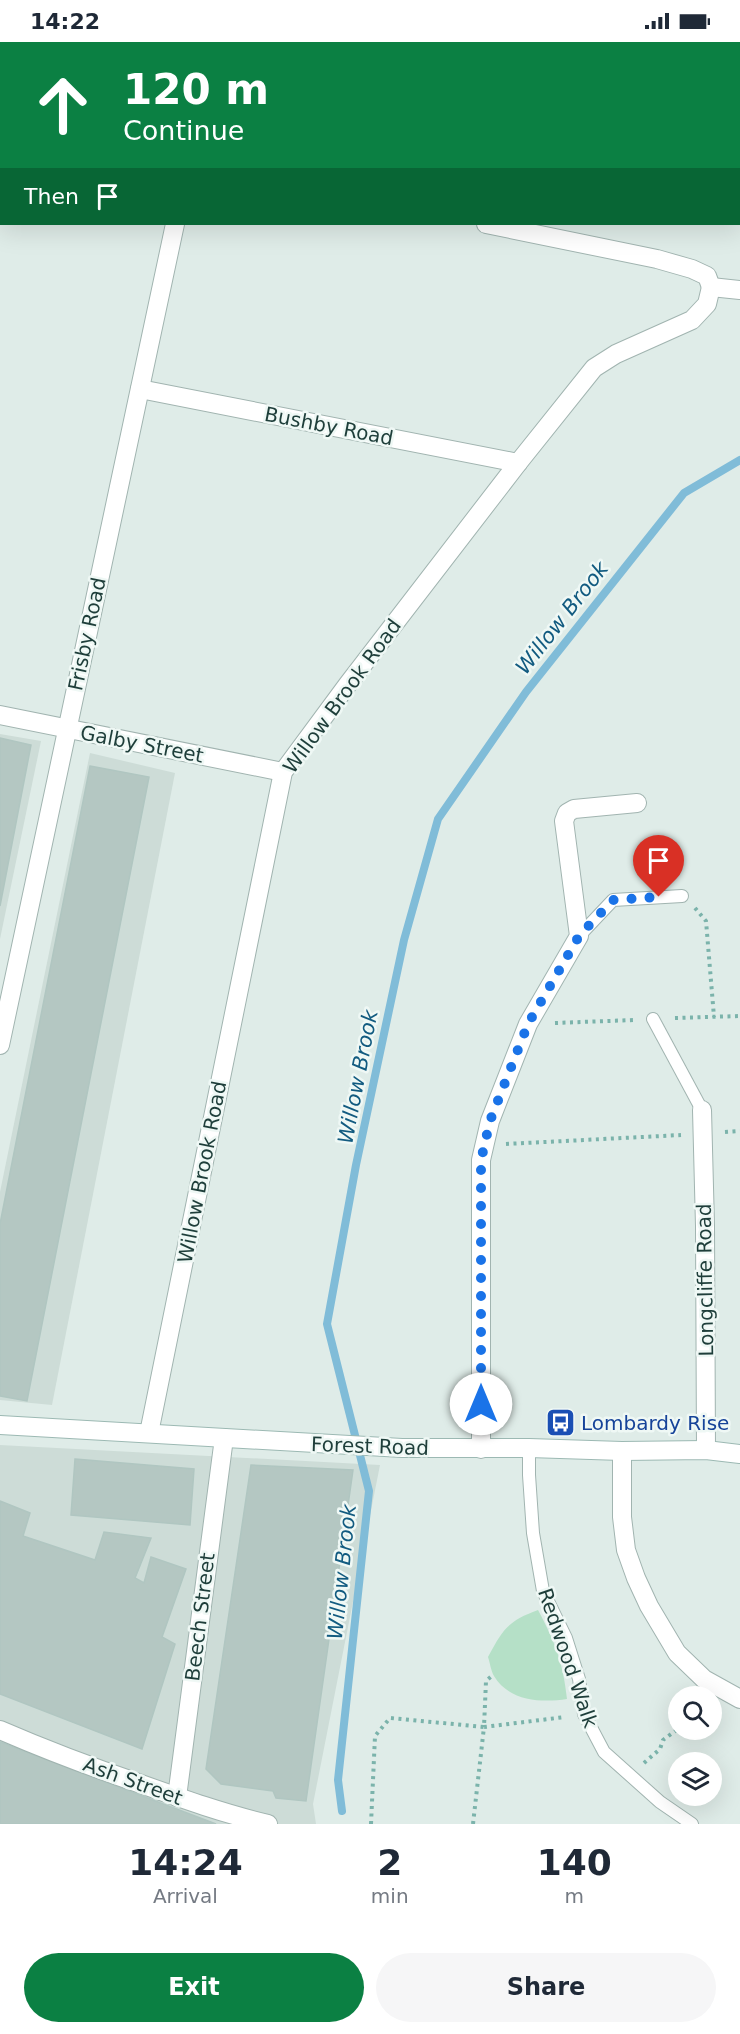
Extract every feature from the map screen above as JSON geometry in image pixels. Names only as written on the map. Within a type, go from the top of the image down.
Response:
[{"type":"street","name":"Frisby Road","points":[[0,1045],[175,225]]},
{"type":"street","points":[[491,225],[657,259],[707,276],[711,287],[740,290]]},
{"type":"street","name":"Willow Brook Road","points":[[149,1433],[283,772],[518,463],[594,368],[616,354],[692,320],[707,304],[711,287]]},
{"type":"street","name":"Bushby Road","points":[[140,389],[518,463]]},
{"type":"street","name":"Galby Street","points":[[0,715],[283,772]]},
{"type":"street","points":[[480,1449],[481,1160],[484,1145],[490,1121],[528,1024],[579,936],[564,822],[567,813],[574,809],[637,803]]},
{"type":"street","name":"Longcliffe Road","points":[[702,1110],[706,1450]]},
{"type":"street","name":"Forest Road","points":[[0,1425],[402,1448],[706,1450],[740,1454]]},
{"type":"street","name":"Beech Street","points":[[177,1797],[224,1438]]},
{"type":"street","points":[[622,1451],[622,1517],[626,1550],[649,1606],[677,1653],[704,1679],[740,1699]]},
{"type":"street","name":"Ash Street","points":[[0,1730],[177,1797],[268,1824]]},
{"type":"lane","points":[[579,936],[613,900],[682,896]]},
{"type":"lane","points":[[653,1019],[702,1110]]},
{"type":"lane","name":"Redwood Walk","points":[[529,1448],[533,1533],[543,1591],[566,1638],[579,1679],[584,1714],[604,1752],[660,1802],[692,1824]]},
{"type":"path","points":[[682,896],[706,921],[714,1017]]},
{"type":"path","points":[[484,1145],[740,1131]]},
{"type":"path","points":[[472,1824],[484,1727],[486,1681],[493,1675]]},
{"type":"path","points":[[371,1824],[375,1736],[390,1718],[484,1727],[584,1714]]},
{"type":"path","points":[[630,1776],[660,1749],[663,1740],[668,1736]]},
{"type":"shaded area","points":[[0,734],[41,741],[0,939]]},
{"type":"shaded area","points":[[90,753],[175,773],[52,1405],[0,1400],[0,1192]]},
{"type":"shaded area","points":[[0,1445],[380,1465],[313,1804],[316,1824],[0,1824]]},
{"type":"green space","points":[[538,1610],[557,1653],[567,1699],[547,1701],[517,1695],[500,1684],[492,1672],[488,1657],[498,1639],[513,1622]]},
{"type":"building","points":[[0,738],[31,745],[0,906]]},
{"type":"building","points":[[90,766],[149,777],[27,1401],[0,1396],[0,1224]]},
{"type":"building","points":[[75,1459],[194,1469],[190,1525],[71,1515]]},
{"type":"building","points":[[251,1465],[353,1470],[306,1801],[276,1798],[273,1791],[221,1784],[206,1769]]},
{"type":"building","points":[[0,1501],[30,1513],[23,1536],[95,1560],[104,1532],[151,1538],[135,1578],[144,1583],[151,1557],[186,1569],[162,1637],[175,1644],[142,1749],[0,1694]]},
{"type":"building","points":[[0,1742],[216,1824],[0,1824]]},
{"type":"waterway","name":"Willow Brook","points":[[342,1811],[338,1780],[369,1491],[327,1324],[356,1165],[404,940],[438,819],[526,692],[684,493],[740,460]]},
{"type":"place","name":"Lombardy Rise","points":[[560,1423]]},
{"type":"route","points":[[481,1404],[481,1160],[490,1121],[528,1024],[579,936],[613,900],[659,897]]}]
